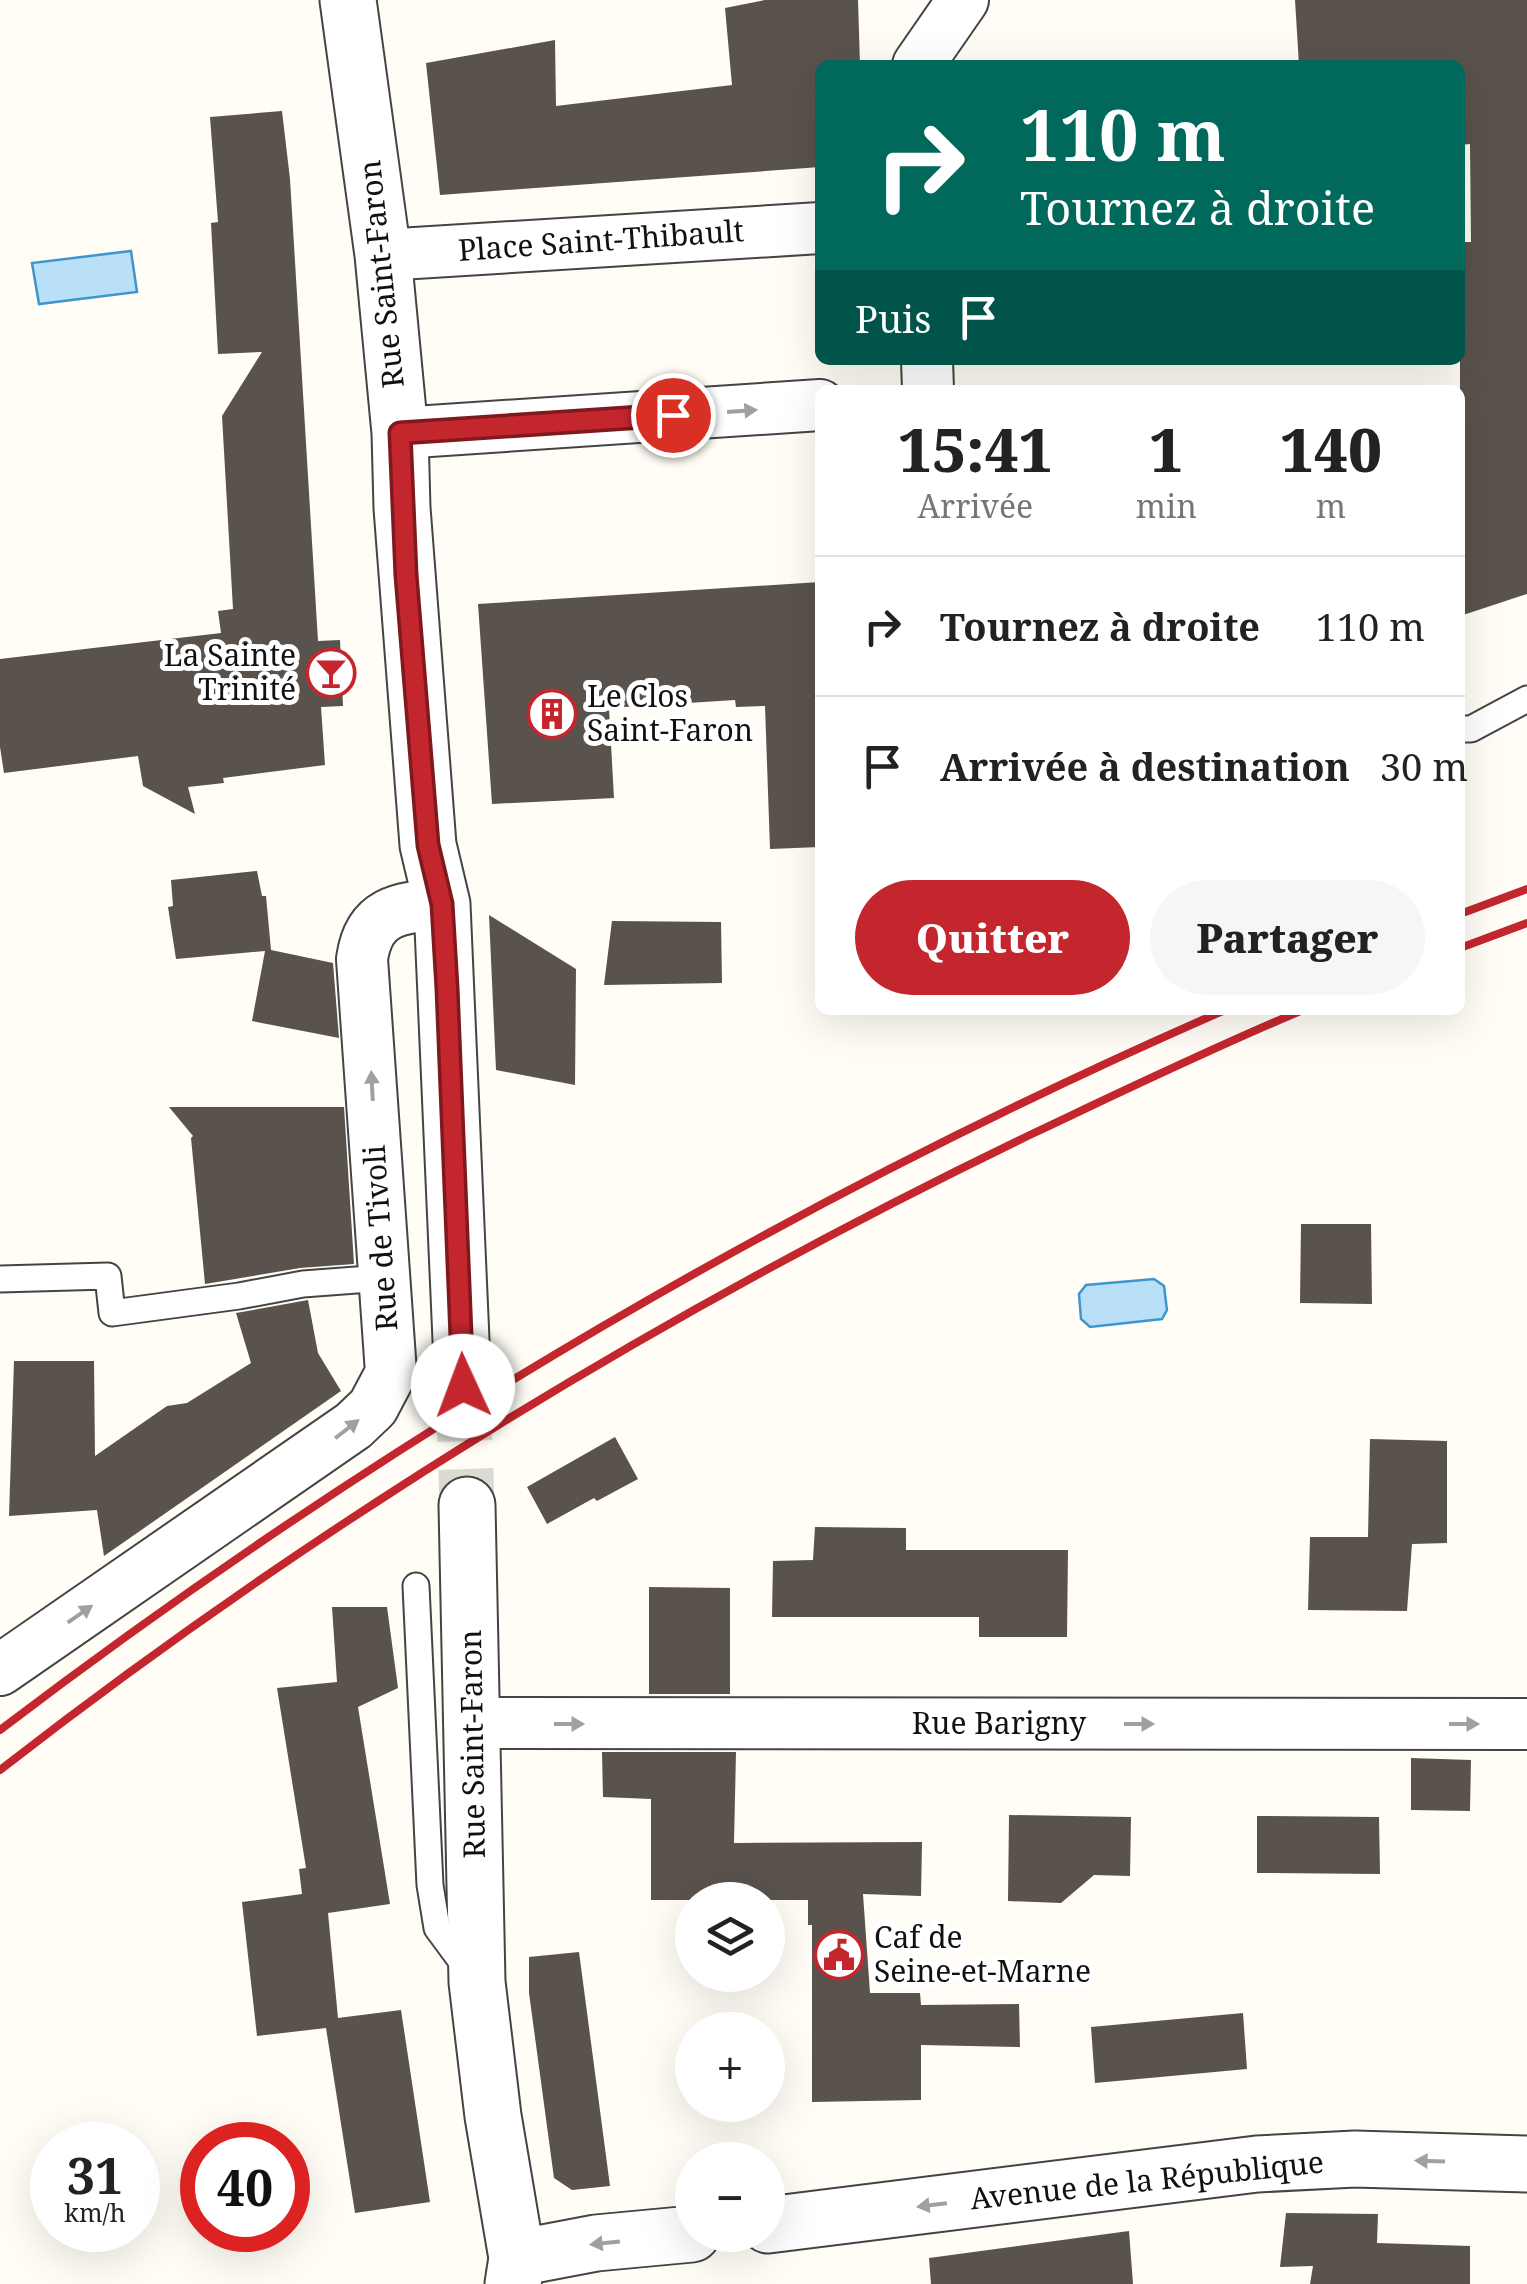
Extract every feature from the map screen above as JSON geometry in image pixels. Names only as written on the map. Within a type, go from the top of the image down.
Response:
[{"type":"street","name":"Rue Saint-Faron","points":[[348,0],[382,255],[400,433],[428,845],[442,904],[463,1386]]},
{"type":"street","points":[[921,60],[963,0]]},
{"type":"street","name":"Place Saint-Thibault","points":[[382,255],[815,228]]},
{"type":"street","points":[[400,433],[815,405]]},
{"type":"street","name":"Rue de Tivoli","points":[[0,1670],[353,1426],[373,1406],[390,1373],[362,959],[364,941],[386,915],[405,908],[442,904]]},
{"type":"street","name":"Rue Saint-Faron","points":[[467,1505],[477,1982],[515,2271]]},
{"type":"street","name":"Rue Barigny","points":[[471,1724],[1527,1724]]},
{"type":"street","name":"Avenue de la République","points":[[785,2223],[1256,2164],[1355,2159],[1527,2164]]},
{"type":"street","points":[[515,2271],[596,2244],[675,2236]]},
{"type":"lane","points":[[1465,729],[1527,699]]},
{"type":"lane","points":[[0,1279],[108,1276],[112,1313],[303,1284],[383,1278]]},
{"type":"lane","name":"Rue Saint-Faron","points":[[416,1586],[430,1884],[437,1928],[477,1982]]},
{"type":"water","points":[[131,251],[137,292],[39,304],[32,263]]},
{"type":"water","points":[[1154,1279],[1164,1286],[1167,1310],[1162,1319],[1090,1327],[1081,1319],[1079,1294],[1086,1285]]},
{"type":"building","points":[[765,0],[858,0],[860,60],[815,60],[815,167],[440,195],[426,63],[555,40],[556,106],[732,85],[725,8]]},
{"type":"building","points":[[1295,0],[1527,0],[1527,594],[1465,614],[1465,385],[1460,385],[1460,365],[1465,365],[1465,242],[1471,242],[1465,60],[1299,60]]},
{"type":"building","points":[[282,111],[290,179],[318,641],[340,640],[343,706],[321,707],[325,765],[223,778],[224,783],[188,787],[195,814],[143,786],[138,756],[4,773],[0,747],[0,659],[221,633],[218,611],[233,609],[222,416],[262,352],[218,354],[211,223],[218,222],[210,117]]},
{"type":"building","name":"Le Clos Saint-Faron","points":[[815,582],[815,847],[770,849],[765,706],[736,707],[735,700],[609,708],[614,798],[492,804],[478,604]]},
{"type":"building","points":[[257,871],[262,896],[266,896],[271,950],[333,963],[339,1038],[252,1021],[265,951],[176,959],[168,907],[173,906],[171,880]]},
{"type":"building","points":[[489,915],[576,969],[575,1085],[496,1070]]},
{"type":"building","points":[[612,921],[721,922],[722,983],[604,985]]},
{"type":"building","points":[[169,1107],[344,1107],[354,1264],[300,1268],[205,1284],[193,1136]]},
{"type":"building","points":[[1301,1224],[1371,1224],[1372,1304],[1300,1303]]},
{"type":"building","points":[[308,1300],[318,1353],[341,1391],[104,1556],[97,1510],[9,1516],[14,1361],[94,1361],[95,1456],[167,1406],[187,1403],[251,1363],[236,1313]]},
{"type":"building","points":[[615,1437],[638,1479],[547,1524],[527,1487]]},
{"type":"building","points":[[1370,1439],[1447,1441],[1447,1543],[1412,1544],[1407,1611],[1308,1610],[1310,1537],[1368,1537]]},
{"type":"building","points":[[815,1527],[906,1528],[906,1550],[1068,1550],[1067,1637],[979,1637],[979,1617],[772,1617],[773,1561],[813,1560]]},
{"type":"building","points":[[649,1587],[730,1588],[730,1694],[649,1694]]},
{"type":"building","points":[[332,1607],[387,1607],[398,1688],[358,1707],[390,1904],[328,1913],[338,2018],[401,2010],[430,2202],[355,2213],[326,2028],[257,2036],[242,1902],[302,1894],[299,1869],[306,1868],[277,1688],[337,1682]]},
{"type":"building","points":[[602,1752],[736,1752],[734,1843],[922,1842],[921,1896],[863,1894],[870,1993],[920,1993],[921,2005],[1019,2004],[1020,2047],[921,2045],[921,2100],[812,2102],[812,1925],[808,1925],[808,1900],[785,1900],[785,1882],[675,1882],[675,1900],[651,1900],[651,1799],[603,1797]]},
{"type":"building","points":[[1411,1758],[1471,1760],[1470,1811],[1411,1810]]},
{"type":"building","points":[[1009,1815],[1131,1817],[1130,1876],[1094,1875],[1061,1903],[1008,1901]]},
{"type":"building","points":[[1257,1816],[1379,1817],[1380,1874],[1257,1873]]},
{"type":"building","points":[[579,1952],[610,2186],[572,2190],[554,2178],[529,1993],[529,1957]]},
{"type":"building","points":[[1243,2013],[1247,2069],[1095,2083],[1091,2027]]},
{"type":"building","points":[[1286,2213],[1378,2214],[1377,2243],[1470,2246],[1470,2284],[1310,2284],[1313,2266],[1280,2267]]},
{"type":"building","points":[[1129,2231],[1133,2284],[931,2284],[929,2258]]},
{"type":"tunnel","points":[[463,1386],[467,1505]]},
{"type":"railway","points":[[1465,912],[1527,889]]},
{"type":"railway","points":[[1465,946],[1527,923]]},
{"type":"railway","points":[[0,1730],[291,1522],[591,1333],[902,1162],[1214,1015]]},
{"type":"railway","points":[[0,1770],[121,1678],[371,1505],[630,1346],[898,1201],[1034,1133],[1291,1015]]},
{"type":"place","name":"La Sainte Trinité","points":[[331,673]]},
{"type":"place","name":"Le Clos Saint-Faron","points":[[552,714]]},
{"type":"place","name":"Caf de Seine-et-Marne","points":[[839,1955]]},
{"type":"route","points":[[463,1386],[442,904],[428,845],[406,575],[400,433],[673,415]]}]
